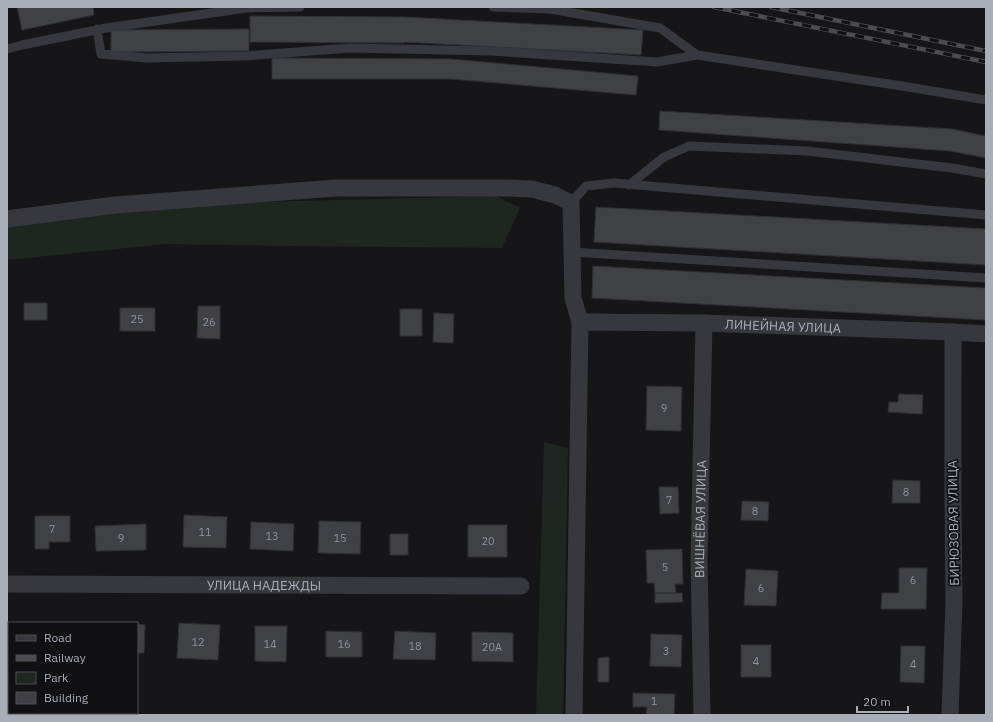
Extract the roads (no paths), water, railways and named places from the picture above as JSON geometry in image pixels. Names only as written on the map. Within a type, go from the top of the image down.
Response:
[{"type":"street","points":[[7,219],[115,205],[336,188],[532,189],[555,195],[571,203],[572,298],[580,322],[574,715]]},
{"type":"street","name":"ЛИНЕЙНАЯ УЛИЦА","points":[[580,322],[704,323],[986,334]]},
{"type":"street","name":"ВИШНЁВАЯ УЛИЦА","points":[[702,715],[699,561],[704,323]]},
{"type":"street","name":"БИРЮЗОВАЯ УЛИЦА","points":[[950,715],[954,602],[953,332]]},
{"type":"street","name":"УЛИЦА НАДЕЖДЫ","points":[[7,584],[521,586]]},
{"type":"lane","points":[[7,49],[97,29],[248,8],[300,7]]},
{"type":"lane","points":[[493,7],[550,10],[660,28],[697,55]]},
{"type":"lane","points":[[97,29],[101,54],[147,58],[246,56],[350,48],[491,50],[657,62],[697,55],[986,100]]},
{"type":"lane","points":[[629,185],[664,156],[689,146],[807,151],[952,168],[986,174]]},
{"type":"lane","points":[[571,203],[586,186],[614,183],[986,215]]},
{"type":"lane","points":[[571,252],[986,278]]},
{"type":"railway","points":[[714,7],[986,62]]},
{"type":"railway","points":[[771,7],[986,51]]}]
